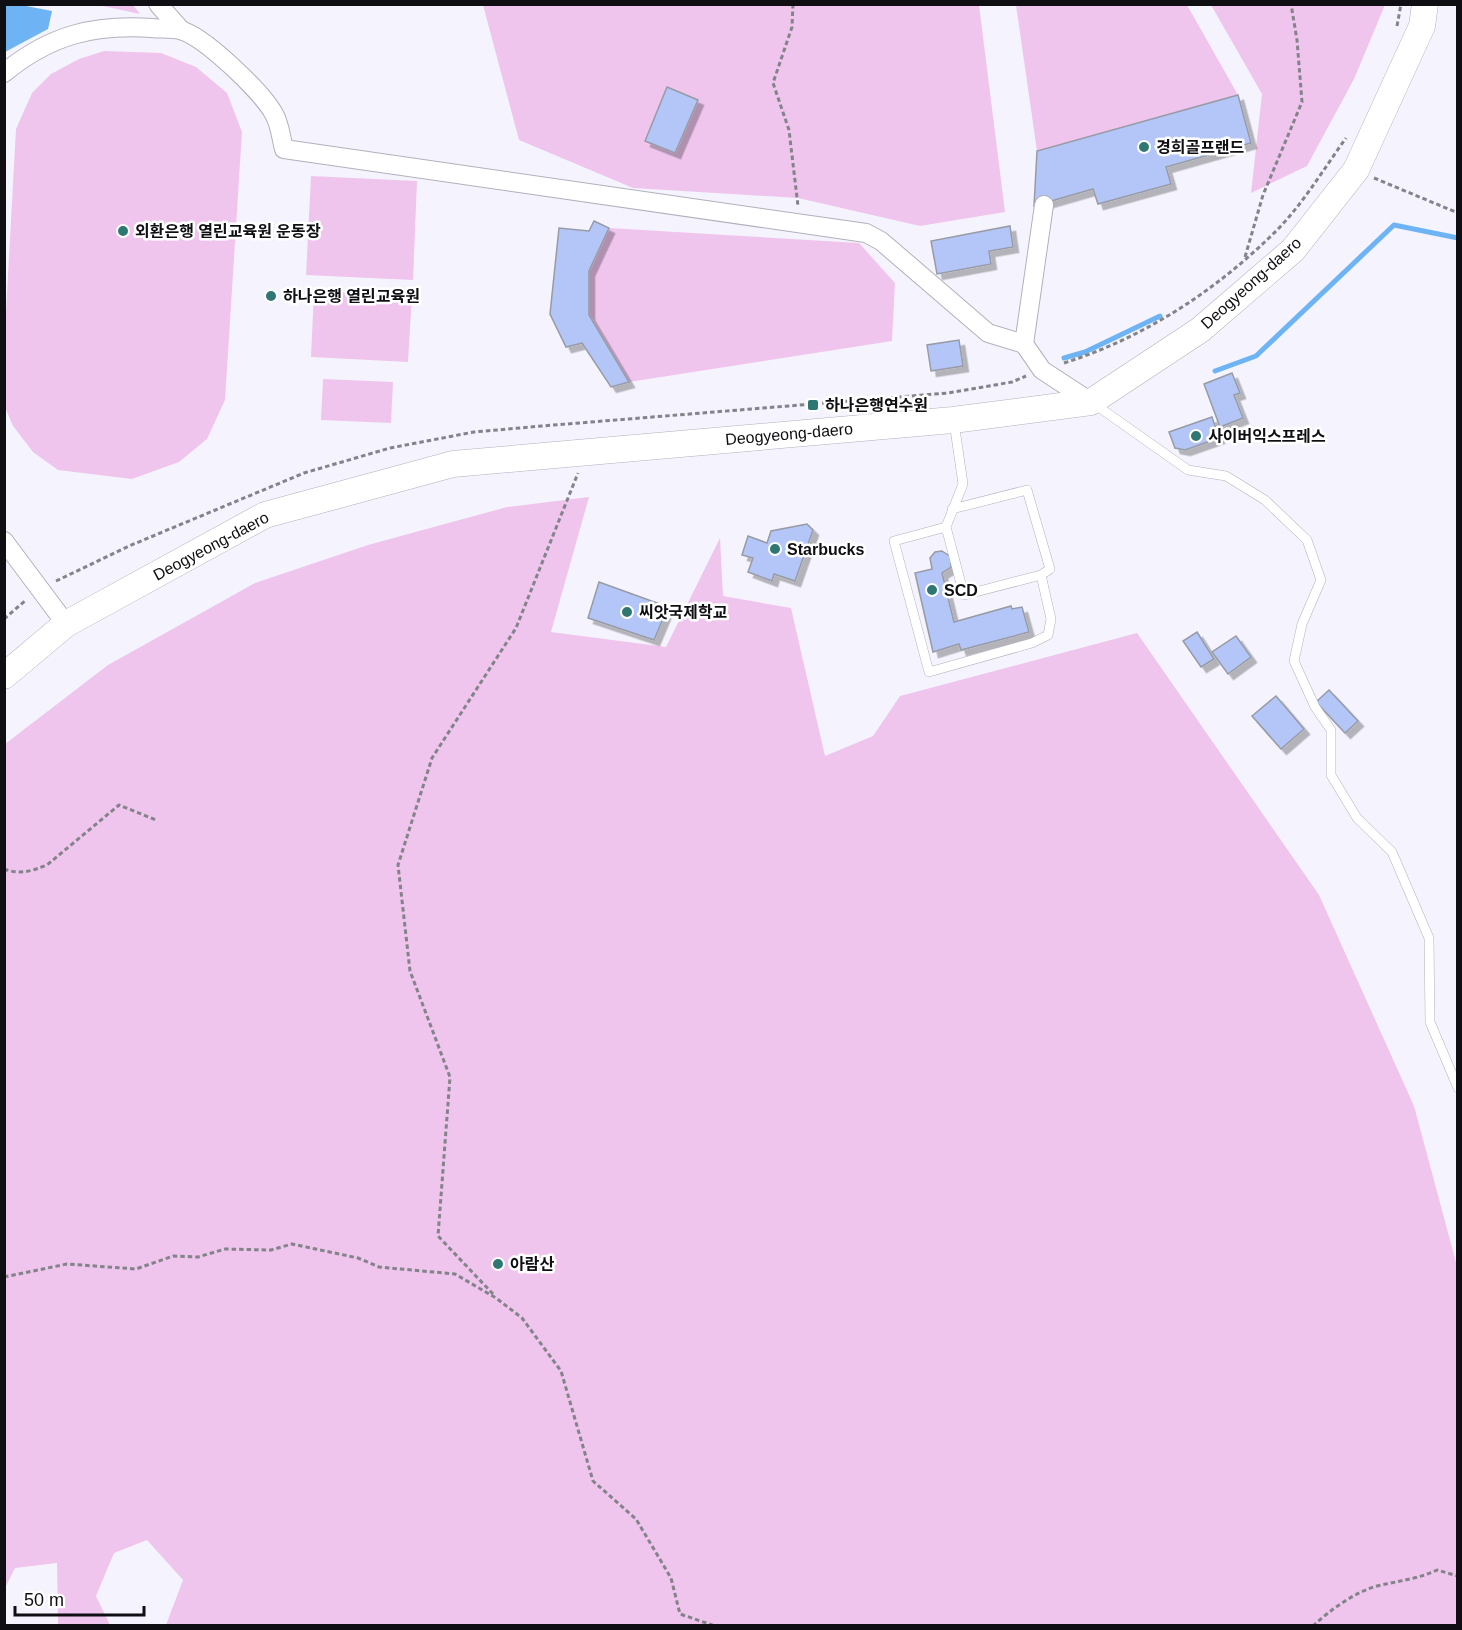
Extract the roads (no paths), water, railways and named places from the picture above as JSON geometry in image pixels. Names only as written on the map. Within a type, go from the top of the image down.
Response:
[{"type":"main road","name":"Deogyeong-daero","points":[[4,676],[66,624],[265,515],[453,464],[953,420],[1091,402],[1200,330],[1293,250],[1356,170],[1422,26],[1425,4]]},
{"type":"street","points":[[158,4],[181,30],[220,55],[251,86],[274,114],[284,149],[866,233],[881,241],[988,333],[1024,344],[1042,370],[1091,402]]},
{"type":"street","points":[[4,73],[25,57],[80,31],[124,26],[181,30]]},
{"type":"street","points":[[1024,344],[1044,205]]},
{"type":"street","points":[[4,541],[66,624]]},
{"type":"lane","points":[[1091,402],[1188,470],[1226,476],[1265,501],[1307,540],[1321,580],[1302,624],[1294,661],[1315,707],[1331,730],[1331,775],[1358,818],[1392,852],[1429,938],[1430,1022],[1458,1088]]},
{"type":"lane","points":[[952,509],[1027,490],[1050,569],[1041,575],[964,595],[946,527],[952,509],[963,484],[953,420]]},
{"type":"lane","points":[[946,527],[894,541],[929,672],[1032,643],[1048,635],[1051,619],[1041,575]]},
{"type":"water","points":[[5,4],[52,11],[48,29],[5,52]]},
{"type":"waterway","points":[[1215,371],[1256,356],[1394,225],[1458,238]]},
{"type":"waterway","points":[[1064,358],[1085,352],[1160,316]]},
{"type":"place","name":"경희골프랜드","points":[[1144,147]]},
{"type":"place","name":"외환은행 열린교육원 운동장","points":[[123,231]]},
{"type":"place","name":"하나은행 열린교육원","points":[[271,296]]},
{"type":"place","name":"하나은행연수원","points":[[813,405]]},
{"type":"place","name":"사이버익스프레스","points":[[1196,436]]},
{"type":"place","name":"Starbucks","points":[[775,549]]},
{"type":"place","name":"SCD","points":[[932,590]]},
{"type":"place","name":"씨앗국제학교","points":[[627,612]]},
{"type":"place","name":"아람산","points":[[498,1264]]}]
